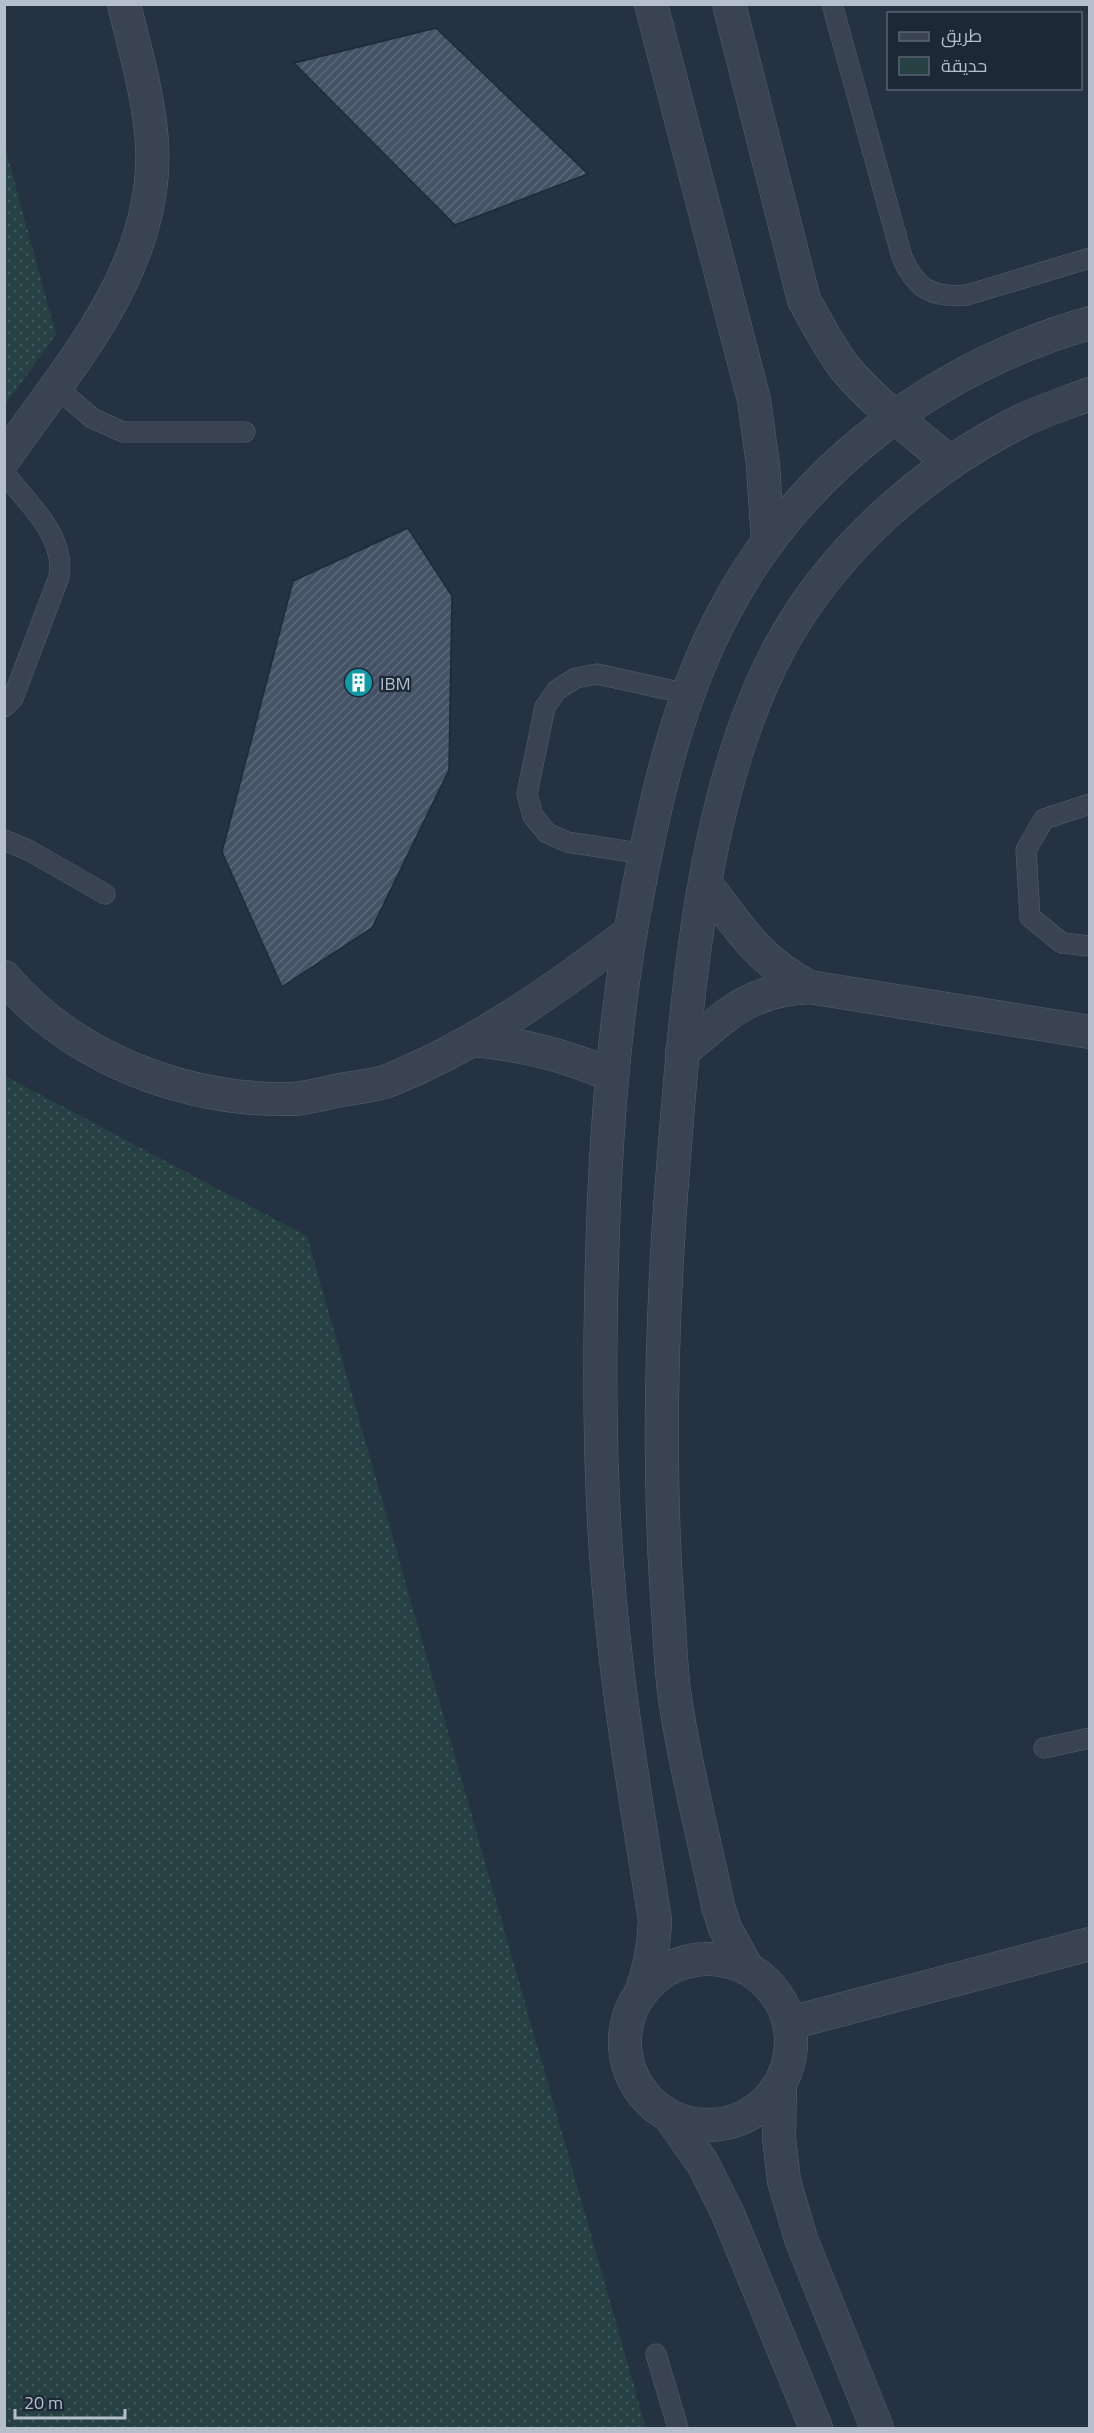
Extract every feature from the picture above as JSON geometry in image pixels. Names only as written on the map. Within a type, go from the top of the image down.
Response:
[{"type":"street","points":[[4,459],[113,301],[136,251],[149,198],[152,144],[144,90],[124,4]]},
{"type":"street","points":[[651,4],[754,400],[763,465],[768,541]]},
{"type":"street","points":[[729,4],[804,300],[823,335],[845,368],[894,416],[949,462]]},
{"type":"street","points":[[816,2428],[728,2214],[703,2164],[671,2118],[652,2104],[636,2086],[627,2064],[625,2040],[629,2016],[640,1995],[651,1963],[655,1920],[621,1701],[608,1579],[601,1456],[600,1334],[611,1075],[629,933],[645,854],[688,694],[723,614],[768,541],[826,474],[894,416],[974,367],[1060,332],[1089,323]]},
{"type":"street","points":[[747,1968],[724,1928],[718,1906],[675,1697],[665,1562],[662,1381],[669,1223],[682,1052],[706,884],[722,802],[747,723],[781,645],[834,568],[884,514],[949,462],[1020,421],[1089,393]]},
{"type":"street","points":[[706,884],[766,959],[786,975],[809,987]]},
{"type":"street","points":[[4,977],[28,1005],[106,1059],[197,1091],[293,1099],[387,1081],[474,1040],[527,1007],[629,933]]},
{"type":"street","points":[[682,1052],[738,1006],[753,998],[784,988],[809,987],[1089,1032]]},
{"type":"street","points":[[474,1040],[532,1047],[566,1056],[611,1075]]},
{"type":"street","points":[[790,2023],[1089,1944]]},
{"type":"street","points":[[640,1995],[656,1977],[677,1965],[700,1959],[724,1960],[747,1968],[766,1982],[781,2000],[790,2023],[792,2044],[789,2065],[780,2084],[765,2104],[744,2118],[720,2125],[695,2125],[671,2118]]},
{"type":"street","points":[[780,2084],[779,2138],[784,2181],[801,2238],[877,2428]]},
{"type":"lane","points":[[832,4],[902,257],[910,276],[926,290],[946,297],[957,296],[1089,258]]},
{"type":"lane","points":[[55,386],[92,418],[123,432],[245,432]]},
{"type":"lane","points":[[4,473],[51,533],[62,561],[59,577],[13,698],[4,707]]},
{"type":"lane","points":[[645,854],[567,842],[547,833],[532,816],[527,794],[544,707],[557,690],[576,678],[597,674],[688,694]]},
{"type":"lane","points":[[1089,804],[1044,819],[1026,849],[1029,917],[1062,943],[1089,946]]},
{"type":"lane","points":[[4,840],[30,850],[105,894]]},
{"type":"lane","points":[[1044,1748],[1089,1738]]},
{"type":"lane","points":[[656,2354],[678,2428]]},
{"type":"green space","points":[[4,143],[56,335],[5,405],[4,405]]},
{"type":"green space","points":[[5,1076],[307,1236],[646,2428],[5,2428]]},
{"type":"building","points":[[436,28],[588,174],[455,225],[294,63]]},
{"type":"building","name":"IBM","points":[[408,528],[452,596],[449,770],[372,928],[282,987],[222,852],[293,581]]},
{"type":"place","name":"IBM","points":[[359,683]]}]
